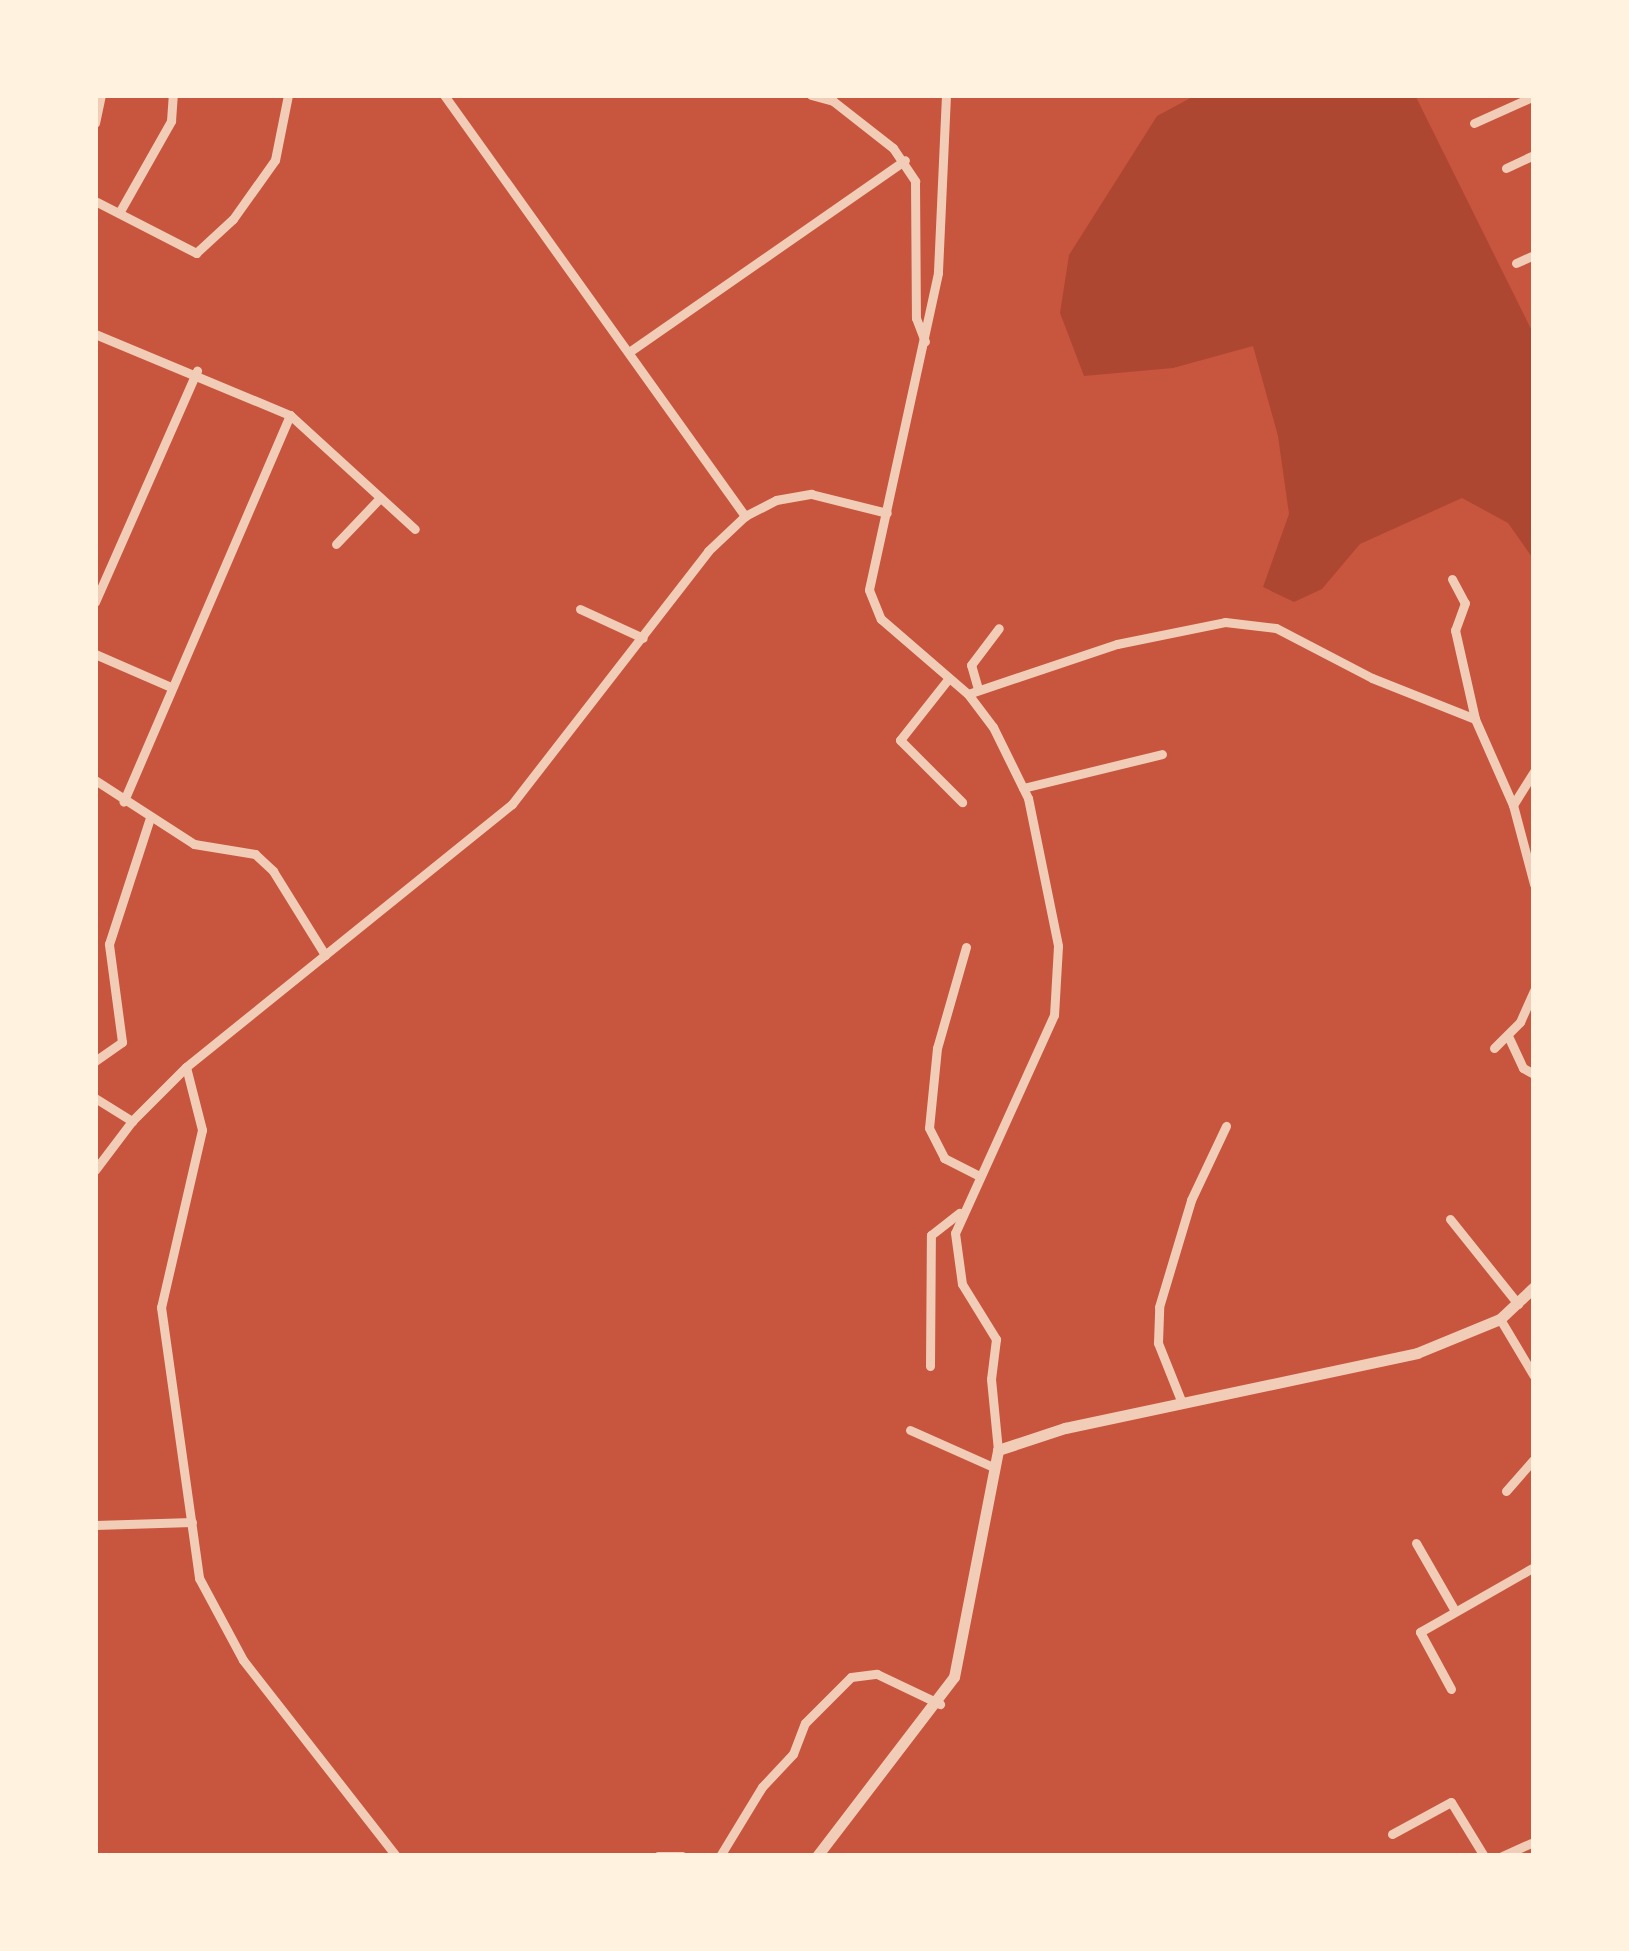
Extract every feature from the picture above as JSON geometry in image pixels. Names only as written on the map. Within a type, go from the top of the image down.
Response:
[{"type":"street","points":[[118,213],[171,121],[173,95]]},
{"type":"street","points":[[95,201],[196,253],[233,219],[275,160],[288,95]]},
{"type":"street","points":[[444,95],[745,516]]},
{"type":"street","points":[[812,95],[833,101],[905,160],[915,182],[916,318],[926,344]]},
{"type":"street","points":[[946,95],[938,273],[870,600],[881,619],[949,678],[973,691],[1117,644],[1251,622],[1476,720]]},
{"type":"street","points":[[1474,123],[1534,96]]},
{"type":"street","points":[[95,123],[100,97]]},
{"type":"street","points":[[1506,168],[1534,155]]},
{"type":"street","points":[[629,352],[905,160]]},
{"type":"street","points":[[1516,263],[1534,256]]},
{"type":"street","points":[[96,338],[197,371],[290,415],[415,529]]},
{"type":"street","points":[[95,602],[197,371]]},
{"type":"street","points":[[122,802],[290,415]]},
{"type":"street","points":[[95,1170],[132,1121],[186,1068],[512,804],[708,551],[745,516],[776,500],[811,494],[887,514]]},
{"type":"street","points":[[336,544],[380,498]]},
{"type":"street","points":[[1452,579],[1464,603],[1455,630],[1476,720],[1513,805],[1534,884]]},
{"type":"street","points":[[580,609],[643,638]]},
{"type":"street","points":[[817,1856],[940,1704],[965,1644],[992,1466],[998,1450],[991,1379],[996,1339],[958,1270],[961,1211],[1047,1033],[1059,981],[1045,868],[1023,788],[973,691],[971,665],[998,628]]},
{"type":"street","points":[[95,654],[171,687]]},
{"type":"street","points":[[949,678],[900,740],[962,802]]},
{"type":"street","points":[[1023,788],[1162,754]]},
{"type":"street","points":[[1513,805],[1534,771]]},
{"type":"street","points":[[95,780],[122,802],[194,844],[255,854],[273,872],[325,955]]},
{"type":"street","points":[[95,1061],[122,1042],[109,944],[150,818]]},
{"type":"street","points":[[966,947],[937,1048],[928,1128],[944,1158],[976,1175]]},
{"type":"street","points":[[1494,1048],[1509,1038],[1534,990]]},
{"type":"street","points":[[1509,1038],[1523,1068],[1534,1074]]},
{"type":"street","points":[[186,1068],[202,1130],[161,1308],[199,1578],[216,1618],[396,1856]]},
{"type":"street","points":[[95,1098],[132,1121]]},
{"type":"street","points":[[1182,1403],[1158,1343],[1159,1306],[1190,1200],[1226,1126]]},
{"type":"street","points":[[930,1366],[931,1235],[961,1211]]},
{"type":"street","points":[[1450,1219],[1518,1304]]},
{"type":"street","points":[[998,1450],[1024,1438],[1417,1353],[1500,1319],[1534,1287]]},
{"type":"street","points":[[1500,1319],[1534,1376]]},
{"type":"street","points":[[910,1430],[992,1466]]},
{"type":"street","points":[[1506,1491],[1534,1458]]},
{"type":"street","points":[[95,1525],[192,1522]]},
{"type":"street","points":[[1416,1543],[1454,1609]]},
{"type":"street","points":[[1451,1689],[1420,1632],[1454,1609],[1534,1567]]},
{"type":"street","points":[[720,1856],[762,1786],[793,1754],[804,1723],[851,1677],[878,1674],[940,1704]]},
{"type":"street","points":[[1392,1834],[1451,1802],[1484,1856]]},
{"type":"street","points":[[1502,1856],[1534,1842]]},
{"type":"street","points":[[658,1856],[682,1856]]},
{"type":"shaded area","points":[[1196,95],[1415,95],[1534,335],[1534,560],[1508,523],[1462,498],[1360,544],[1322,589],[1294,602],[1263,587],[1289,514],[1278,436],[1253,346],[1173,368],[1084,376],[1060,313],[1069,255],[1157,116]]}]
